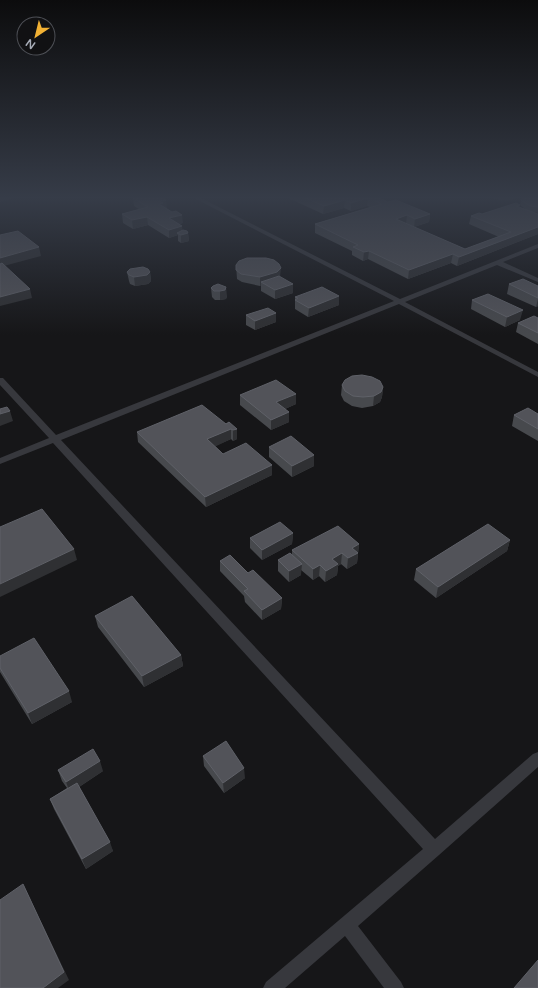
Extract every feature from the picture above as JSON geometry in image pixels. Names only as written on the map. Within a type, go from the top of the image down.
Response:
[{"type":"lane","points":[[285,243],[399,301],[538,375]]},
{"type":"lane","points":[[0,461],[538,246]]},
{"type":"lane","points":[[496,262],[538,280]]},
{"type":"lane","points":[[0,380],[434,850]]},
{"type":"lane","points":[[272,988],[434,850],[538,758]]},
{"type":"lane","points":[[346,924],[395,988]]},
{"type":"building","points":[[0,243],[34,243],[39,247],[0,258]]},
{"type":"building","points":[[354,243],[451,243],[465,249],[481,243],[496,243],[459,257],[453,254],[409,270],[369,251],[364,252],[353,247],[358,245]]},
{"type":"building","points":[[247,258],[266,258],[274,260],[281,268],[277,272],[260,277],[241,274],[236,270],[236,265],[239,261]]},
{"type":"building","points":[[2,263],[30,289],[0,297],[0,264]]},
{"type":"building","points":[[143,267],[148,269],[150,272],[147,275],[134,277],[129,275],[127,272],[130,269]]},
{"type":"building","points":[[279,276],[293,284],[275,290],[261,282]]},
{"type":"building","points":[[523,279],[538,286],[538,298],[509,284]]},
{"type":"building","points":[[218,284],[226,287],[225,290],[214,291],[211,288]]},
{"type":"building","points":[[322,287],[339,296],[309,308],[295,300],[298,298],[295,297]]},
{"type":"building","points":[[488,294],[523,310],[507,317],[472,300]]},
{"type":"building","points":[[268,308],[276,313],[255,321],[246,315]]},
{"type":"building","points":[[534,316],[538,318],[538,333],[518,323]]},
{"type":"building","points":[[362,375],[372,377],[380,381],[383,387],[381,392],[374,396],[363,397],[353,396],[345,391],[342,385],[345,380],[352,376]]},
{"type":"building","points":[[276,380],[296,394],[276,402],[289,412],[271,420],[240,395]]},
{"type":"building","points":[[202,405],[226,424],[229,422],[237,429],[231,429],[207,439],[223,454],[246,443],[272,465],[205,497],[137,432]]},
{"type":"building","points":[[7,407],[10,411],[0,414],[0,409]]},
{"type":"building","points":[[528,408],[538,414],[538,429],[514,415]]},
{"type":"building","points":[[291,436],[314,455],[292,466],[269,447]]},
{"type":"building","points":[[42,509],[74,549],[0,584],[0,527]]},
{"type":"building","points":[[280,522],[293,533],[262,550],[250,538]]},
{"type":"building","points":[[488,524],[510,540],[438,587],[416,569]]},
{"type":"building","points":[[338,526],[359,544],[352,548],[358,553],[348,558],[342,553],[332,559],[338,564],[326,571],[320,565],[313,569],[292,550]]},
{"type":"building","points":[[290,553],[302,564],[289,571],[278,560]]},
{"type":"building","points":[[230,555],[248,573],[253,570],[282,598],[262,610],[244,591],[248,589],[220,561]]},
{"type":"building","points":[[132,596],[181,655],[142,676],[95,616]]},
{"type":"building","points":[[34,638],[69,691],[28,713],[0,668],[0,656]]},
{"type":"building","points":[[226,741],[244,768],[223,783],[203,756]]},
{"type":"building","points":[[93,749],[100,761],[66,782],[58,770]]},
{"type":"building","points":[[77,783],[110,842],[82,859],[50,799]]},
{"type":"building","points":[[23,884],[64,972],[43,988],[0,988],[0,900]]},
{"type":"building","points":[[538,960],[538,988],[514,988]]}]
